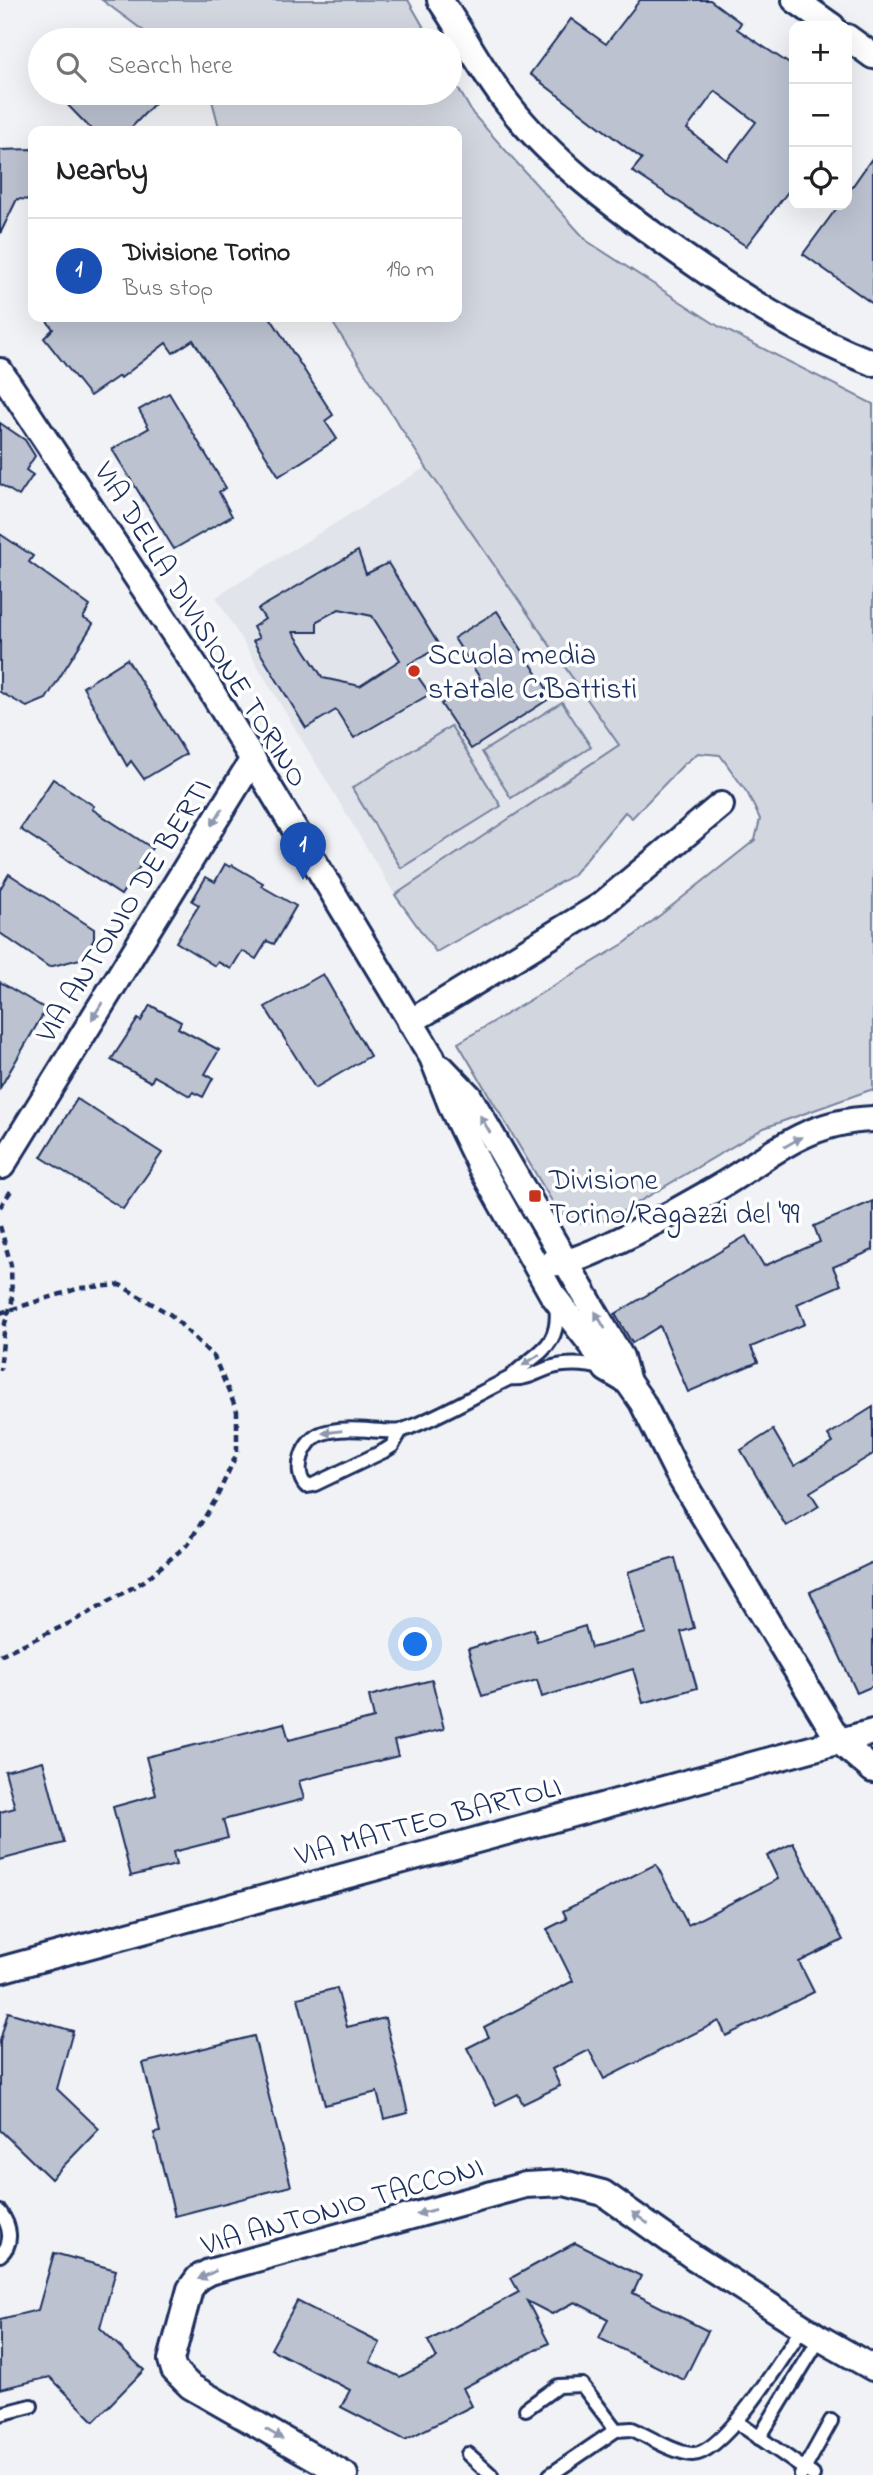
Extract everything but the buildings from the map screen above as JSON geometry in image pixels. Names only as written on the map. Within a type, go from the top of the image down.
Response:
[{"type":"street","points":[[440,0],[458,28]]},
{"type":"street","points":[[795,0],[825,21]]},
{"type":"street","points":[[462,34],[507,103],[545,145],[591,188],[740,295],[795,328],[842,352],[873,363]]},
{"type":"street","points":[[852,41],[873,56]]},
{"type":"street","name":"VIA DELLA DIVISIONE TORINO","points":[[0,371],[206,682],[432,1058],[473,1152],[552,1294],[592,1345],[606,1369],[628,1382]]},
{"type":"street","name":"VIA ANTONIO DE BERTI","points":[[1,1165],[253,759]]},
{"type":"street","points":[[410,1022],[600,906],[721,805]]},
{"type":"street","name":"VIA DELLA DIVISIONE TORINO","points":[[432,1058],[469,1096],[621,1357],[628,1382],[642,1402],[677,1472],[839,1741],[873,1770]]},
{"type":"street","points":[[473,1152],[490,1169],[551,1262],[559,1265],[649,1224],[718,1188],[800,1137],[827,1126],[873,1119]]},
{"type":"street","name":"VIA MATTEO BARTOLI","points":[[0,1970],[873,1732]]},
{"type":"street","name":"VIA ANTONIO TACCONI","points":[[345,2475],[190,2386],[174,2370],[172,2352],[190,2289],[198,2278],[209,2272],[525,2185],[550,2182],[576,2185],[603,2193],[695,2258],[812,2333]]},
{"type":"street","points":[[812,2333],[873,2368]]},
{"type":"lane","points":[[400,1432],[391,1446],[384,1451],[313,1485],[306,1486],[302,1481],[299,1474],[300,1465],[307,1445],[322,1433],[339,1430],[400,1432],[510,1378],[517,1369],[539,1356],[550,1343],[557,1314],[552,1294]]},
{"type":"lane","points":[[510,1378],[519,1379],[551,1367],[570,1364],[606,1369]]},
{"type":"lane","points":[[0,2212],[8,2228],[10,2240],[7,2249],[0,2255]]},
{"type":"lane","points":[[550,2475],[616,2430],[632,2429],[683,2452],[694,2454],[706,2449],[737,2421],[769,2379],[812,2333]]},
{"type":"lane","points":[[759,2438],[812,2333]]},
{"type":"lane","points":[[526,2409],[558,2386],[582,2385],[616,2430]]},
{"type":"lane","points":[[0,2414],[31,2406]]},
{"type":"lane","points":[[737,2421],[806,2473],[831,2421]]},
{"type":"lane","points":[[468,2454],[491,2475]]},
{"type":"path","points":[[0,1208],[8,1197]]},
{"type":"path","points":[[0,1226],[11,1265],[12,1302],[5,1323],[0,1370]]},
{"type":"path","points":[[0,1312],[80,1289],[120,1285],[171,1315],[214,1357],[237,1411],[237,1453],[216,1499],[188,1544],[144,1581],[72,1622],[0,1655]]},
{"type":"shaded area","points":[[102,0],[408,0],[424,28],[140,28]]},
{"type":"shaded area","points":[[462,95],[473,114],[587,241],[718,326],[873,404],[873,1091],[764,1128],[608,1220],[582,1223],[559,1213],[458,1043],[625,943],[755,840],[760,819],[748,794],[720,755],[698,753],[632,818],[625,812],[573,875],[436,952],[395,895],[619,745],[426,467],[332,322],[462,322],[462,126],[219,126],[213,105],[462,105]]},
{"type":"shaded area","name":"Scuola media statale C.Battisti","points":[[426,467],[619,745],[395,895],[216,597]]},
{"type":"shaded area","points":[[562,702],[591,747],[511,798],[482,752]]},
{"type":"shaded area","points":[[451,726],[501,806],[401,868],[352,788]]},
{"type":"place","name":"Scuola media statale C.Battisti","points":[[414,671]]},
{"type":"place","name":"Divisione Torino","points":[[303,880]]},
{"type":"place","name":"Divisione Torino/Ragazzi del '99","points":[[535,1196]]}]
